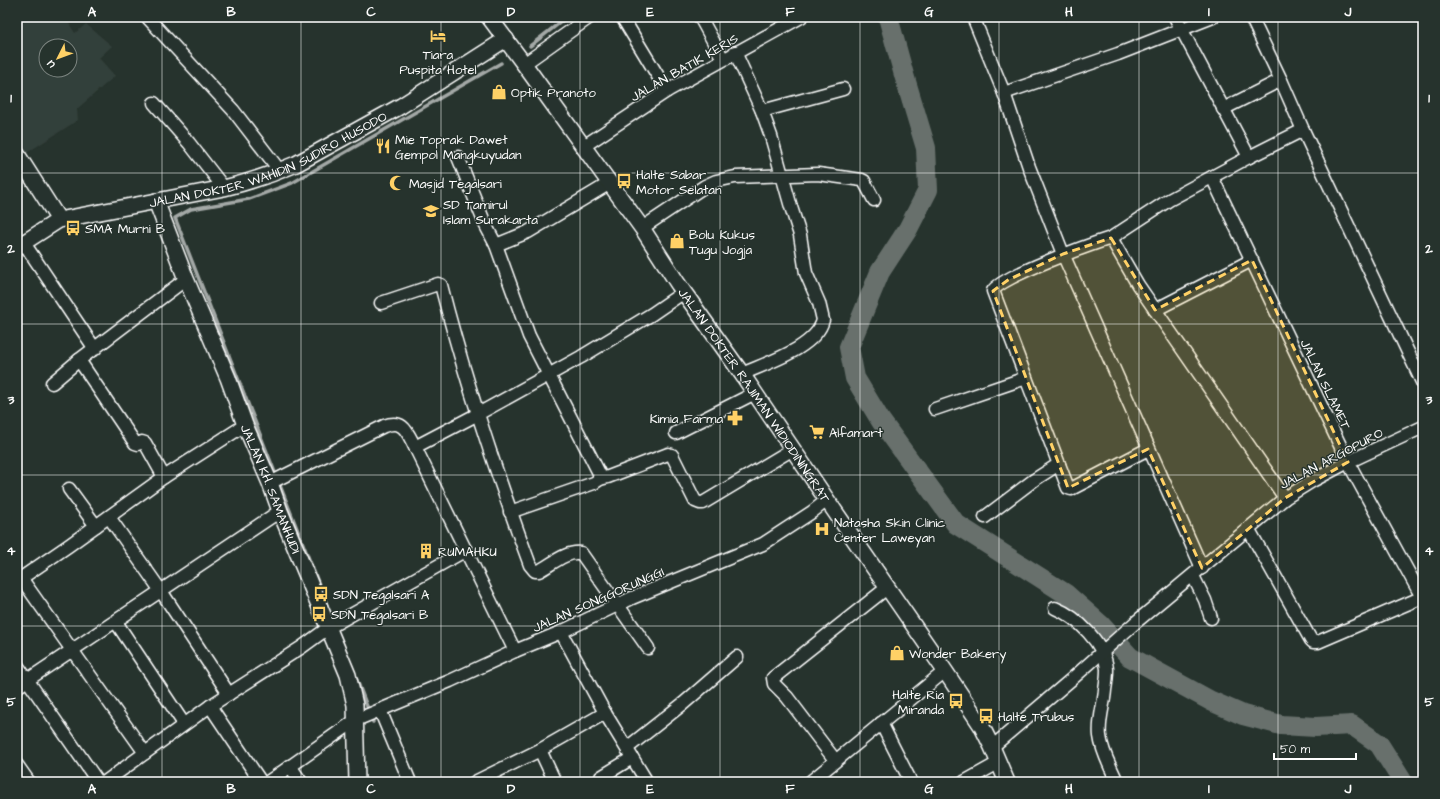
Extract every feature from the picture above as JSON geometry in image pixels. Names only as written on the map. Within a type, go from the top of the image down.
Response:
[{"type":"main road","name":"JALAN DOKTER RAJIMAN WIDIODININGRAT","points":[[489,17],[642,228],[684,292],[742,374],[945,671],[981,725],[1007,782]]},
{"type":"main road","name":"JALAN DOKTER WAHIDIN SUDIRO HUSODO","points":[[21,245],[59,220],[224,188],[280,171],[296,164],[401,106],[506,39]]},
{"type":"main road","points":[[17,154],[59,220]]},
{"type":"main road","name":"JALAN KH. SAMANHUDI","points":[[156,201],[186,279],[228,378],[244,425],[272,482],[280,511],[334,626],[355,705],[369,715],[357,782]]},
{"type":"street","points":[[147,17],[233,110],[280,171]]},
{"type":"street","points":[[524,64],[590,17]]},
{"type":"street","points":[[622,17],[667,91]]},
{"type":"street","points":[[700,17],[723,59]]},
{"type":"street","name":"JALAN BATIK KERIS","points":[[584,146],[667,91],[735,52],[801,17]]},
{"type":"street","points":[[973,17],[1004,93],[1029,167],[1063,254],[1148,449],[1198,572],[1211,618]]},
{"type":"street","points":[[1174,17],[1249,157]]},
{"type":"street","points":[[1004,93],[1086,65],[1213,17]]},
{"type":"street","points":[[1251,17],[1282,80],[1303,130],[1423,384]]},
{"type":"street","points":[[735,52],[762,111],[771,136],[800,235],[806,273],[820,303],[823,320],[815,335],[807,343],[798,349],[742,374]]},
{"type":"street","points":[[1224,109],[1282,80]]},
{"type":"street","points":[[762,111],[843,89]]},
{"type":"street","points":[[154,103],[189,143],[224,188]]},
{"type":"street","points":[[1148,449],[1071,489],[1067,486],[993,292],[995,288],[1008,280],[1063,254],[1111,238],[1169,200],[1303,130]]},
{"type":"street","points":[[458,157],[485,224],[496,245],[529,336],[599,473],[600,479]]},
{"type":"street","points":[[642,228],[705,186],[716,181],[735,177],[818,174],[862,180],[864,181],[874,200]]},
{"type":"street","name":"JALAN SLAMET","points":[[1212,178],[1348,462],[1423,598]]},
{"type":"street","points":[[496,245],[541,225],[610,183]]},
{"type":"street","points":[[1111,238],[1138,285],[1285,498]]},
{"type":"street","points":[[21,245],[95,349]]},
{"type":"street","points":[[1155,310],[1252,260]]},
{"type":"street","points":[[52,383],[79,360],[186,279]]},
{"type":"street","points":[[381,303],[438,284],[441,285],[478,414],[510,512],[532,568],[535,571],[539,571],[567,555],[575,552],[581,553],[648,648]]},
{"type":"street","points":[[415,447],[581,357],[684,292]]},
{"type":"street","points":[[79,360],[135,443],[145,443],[164,477]]},
{"type":"street","points":[[935,409],[1026,378]]},
{"type":"street","points":[[676,434],[755,393]]},
{"type":"street","points":[[145,753],[72,650],[19,579],[164,477],[244,425]]},
{"type":"street","points":[[272,482],[389,425],[401,426],[405,429],[415,447],[515,651]]},
{"type":"street","name":"JALAN ARGOPURO","points":[[992,747],[1131,626],[1198,572],[1285,498],[1314,480],[1348,462],[1423,427]]},
{"type":"street","points":[[510,512],[594,483],[600,479],[666,454],[672,455],[695,501],[703,503],[793,449]]},
{"type":"street","points":[[985,517],[1034,480],[1059,464]]},
{"type":"street","points":[[69,489],[96,526]]},
{"type":"street","name":"JALAN SONGGORUNGGI","points":[[268,782],[369,715],[561,632],[618,604],[763,544],[812,512],[827,500]]},
{"type":"street","points":[[17,687],[280,511]]},
{"type":"street","points":[[109,517],[161,591],[229,694]]},
{"type":"street","points":[[1248,528],[1313,642],[1318,642],[1423,598]]},
{"type":"street","points":[[105,782],[210,706],[334,626],[466,550]]},
{"type":"street","points":[[835,760],[787,697],[774,684],[773,678],[888,587]]},
{"type":"street","points":[[1055,608],[1070,616],[1106,649],[1107,668],[1099,735],[1103,751],[1117,782]]},
{"type":"street","points":[[116,622],[184,724]]},
{"type":"street","points":[[561,632],[605,712],[647,782]]},
{"type":"street","points":[[601,777],[737,657]]},
{"type":"street","points":[[17,665],[98,782]]},
{"type":"street","points":[[810,782],[945,671]]},
{"type":"street","points":[[210,706],[261,782]]},
{"type":"street","points":[[475,782],[540,750],[605,712]]},
{"type":"street","points":[[369,715],[410,782]]},
{"type":"street","points":[[881,723],[911,782]]},
{"type":"street","points":[[540,750],[555,782]]},
{"type":"street","points":[[964,782],[998,762]]},
{"type":"street","points":[[17,765],[28,782]]},
{"type":"street","points":[[290,766],[302,782]]},
{"type":"highlighted area","points":[[1111,238],[1155,310],[1252,260],[1348,462],[1285,498],[1202,568],[1148,449],[1068,488],[993,291],[1008,280],[1063,254]]},
{"type":"shaded area","points":[[20,17],[65,17],[75,33],[86,24],[112,46],[99,58],[115,76],[77,109],[78,120],[25,154],[17,138],[17,20]]},
{"type":"waterway","points":[[530,46],[567,17]]},
{"type":"waterway","points":[[888,17],[926,148],[928,190],[908,229],[880,272],[849,347],[855,378],[881,421],[956,524],[1066,594],[1101,625],[1130,657],[1211,701],[1243,715],[1281,725],[1316,727],[1352,725],[1379,744],[1403,782]]},
{"type":"waterway","points":[[327,605],[175,218],[191,209],[249,199],[292,183],[501,63]]},
{"type":"waterway","points":[[356,678],[373,722]]},
{"type":"place","name":"Tiara Puspita Hotel","points":[[438,36]]},
{"type":"place","name":"Optik Pranoto","points":[[499,92]]},
{"type":"place","name":"Mie Toprak Dawet Gempol Mangkuyudan","points":[[383,146]]},
{"type":"place","name":"Halte Sabar Motor Selatan","points":[[624,181]]},
{"type":"place","name":"Masjid Tegalsari","points":[[397,183]]},
{"type":"place","name":"SD Tamirul Islam Surakarta","points":[[431,211]]},
{"type":"place","name":"SMA Murni B","points":[[73,228]]},
{"type":"place","name":"Bolu Kukus Tugu Jogja","points":[[677,241]]},
{"type":"place","name":"Kimia Farma","points":[[735,418]]},
{"type":"place","name":"Alfamart","points":[[817,432]]},
{"type":"place","name":"Natasha Skin Clinic Center Laweyan","points":[[822,529]]},
{"type":"place","name":"RUMAHKU","points":[[426,551]]},
{"type":"place","name":"SDN Tegalsari A","points":[[321,594]]},
{"type":"place","name":"SDN Tegalsari B","points":[[319,614]]},
{"type":"place","name":"Wonder Bakery","points":[[897,653]]},
{"type":"place","name":"Halte Ria Miranda","points":[[956,701]]},
{"type":"place","name":"Halte Trubus","points":[[986,716]]}]
